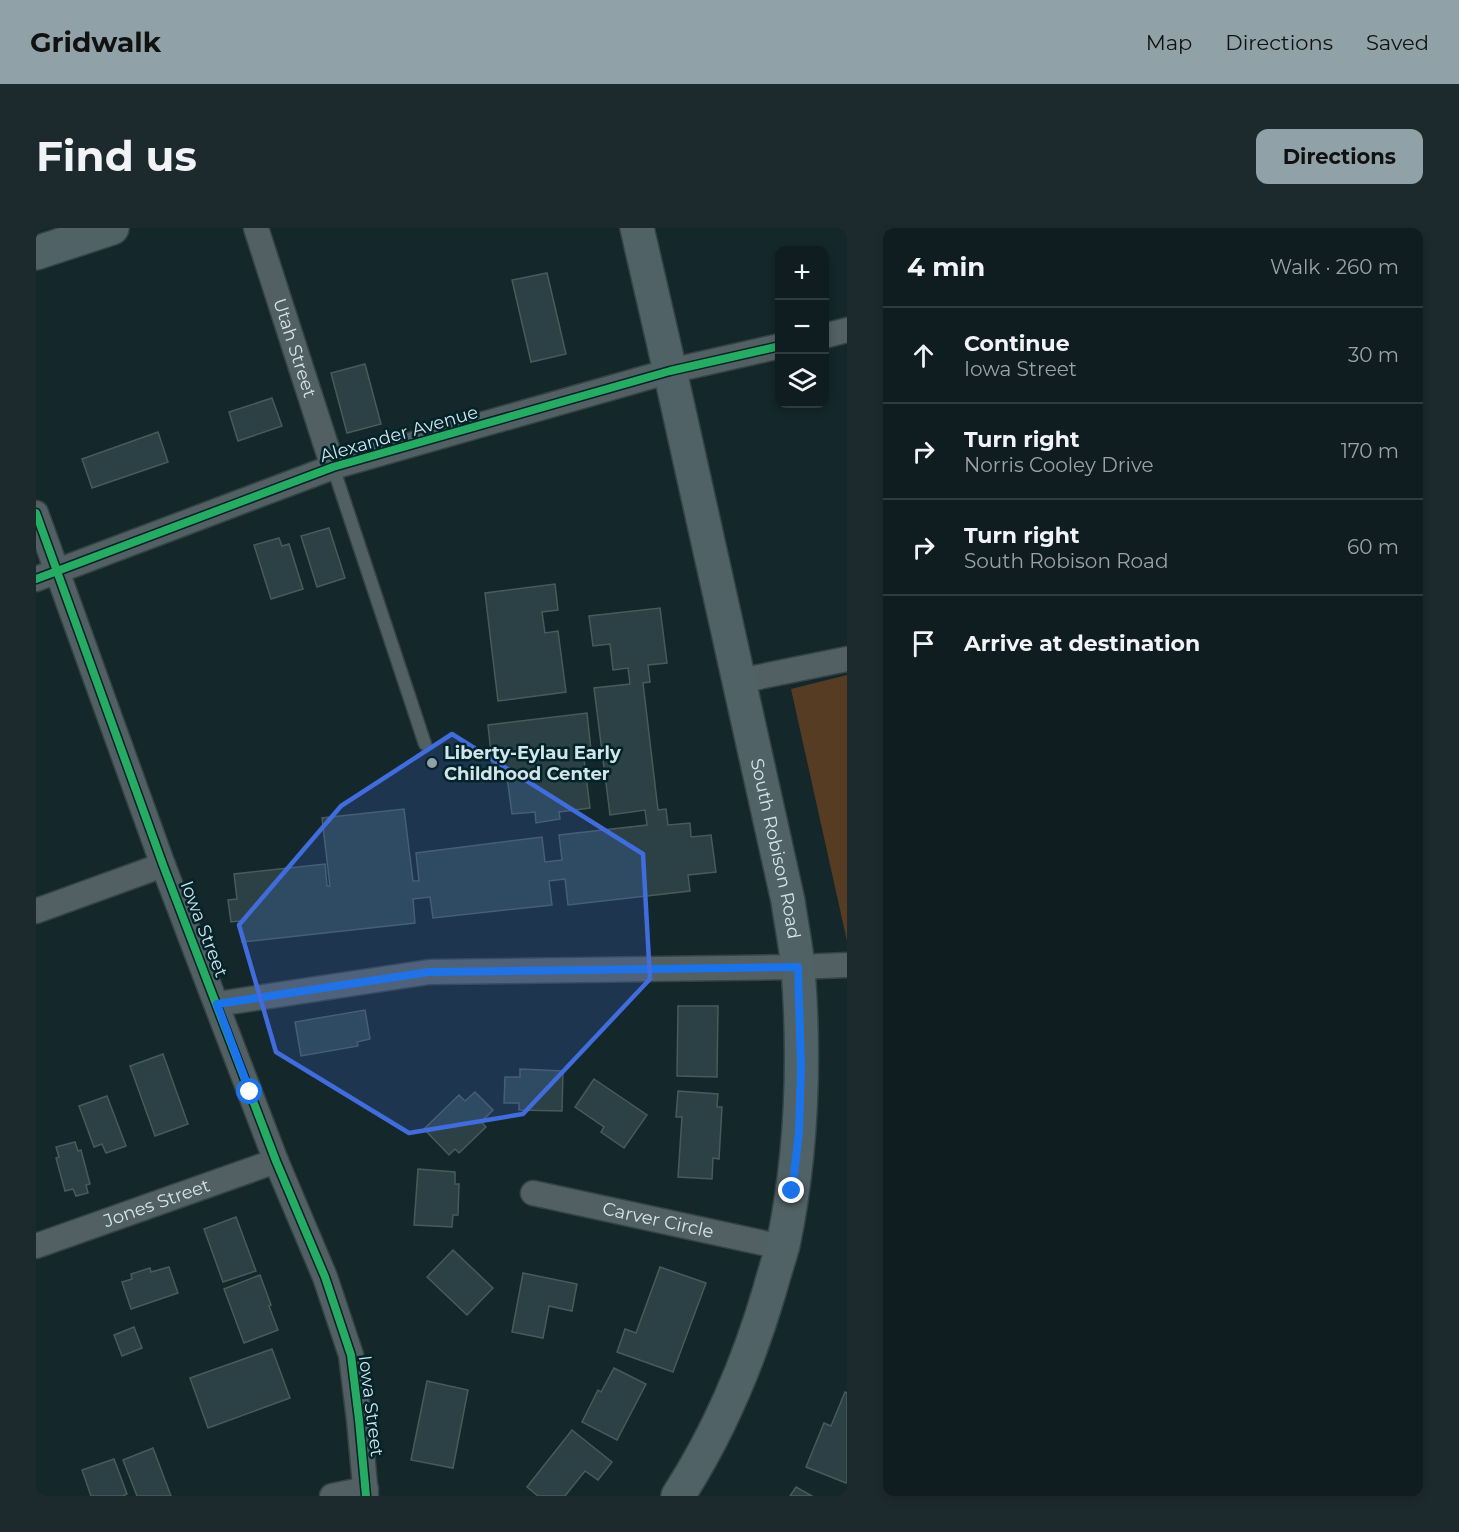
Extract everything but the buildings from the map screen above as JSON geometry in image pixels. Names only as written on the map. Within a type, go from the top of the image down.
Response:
[{"type":"main road","points":[[36,253],[112,228]]},
{"type":"main road","name":"South Robison Road","points":[[637,228],[788,901],[798,967],[801,1068],[799,1132],[782,1247],[758,1328],[738,1380],[713,1433],[678,1496]]},
{"type":"street","name":"Utah Street","points":[[256,228],[333,467]]},
{"type":"street","points":[[829,335],[847,330]]},
{"type":"street","name":"Alexander Avenue","points":[[47,575],[333,467],[670,371],[775,347]]},
{"type":"street","name":"Iowa Street","points":[[36,513],[47,575],[163,865],[276,1161],[325,1277],[351,1354],[366,1492]]},
{"type":"street","points":[[739,681],[847,659]]},
{"type":"street","points":[[36,911],[163,865]]},
{"type":"street","points":[[217,1004],[429,972],[798,967],[847,964]]},
{"type":"street","name":"Jones Street","points":[[36,1246],[276,1161]]},
{"type":"street","name":"Carver Circle","points":[[533,1193],[782,1247]]},
{"type":"street","points":[[333,1496],[366,1492]]},
{"type":"lane","points":[[333,467],[425,744]]},
{"type":"highlighted area","points":[[452,734],[643,854],[650,979],[523,1114],[409,1133],[276,1052],[239,925],[341,806]]},
{"type":"shaded area","points":[[847,675],[847,941],[791,689]]},
{"type":"cycle path","points":[[36,579],[333,467],[670,371],[775,347]]},
{"type":"cycle path","points":[[36,513],[163,865],[276,1161],[325,1277],[351,1355],[366,1496]]},
{"type":"place","name":"Liberty-Eylau Early Childhood Center","points":[[432,763]]},
{"type":"route","points":[[250,1092],[217,1004],[429,972],[798,967],[801,1068],[799,1132],[792,1191]]}]
